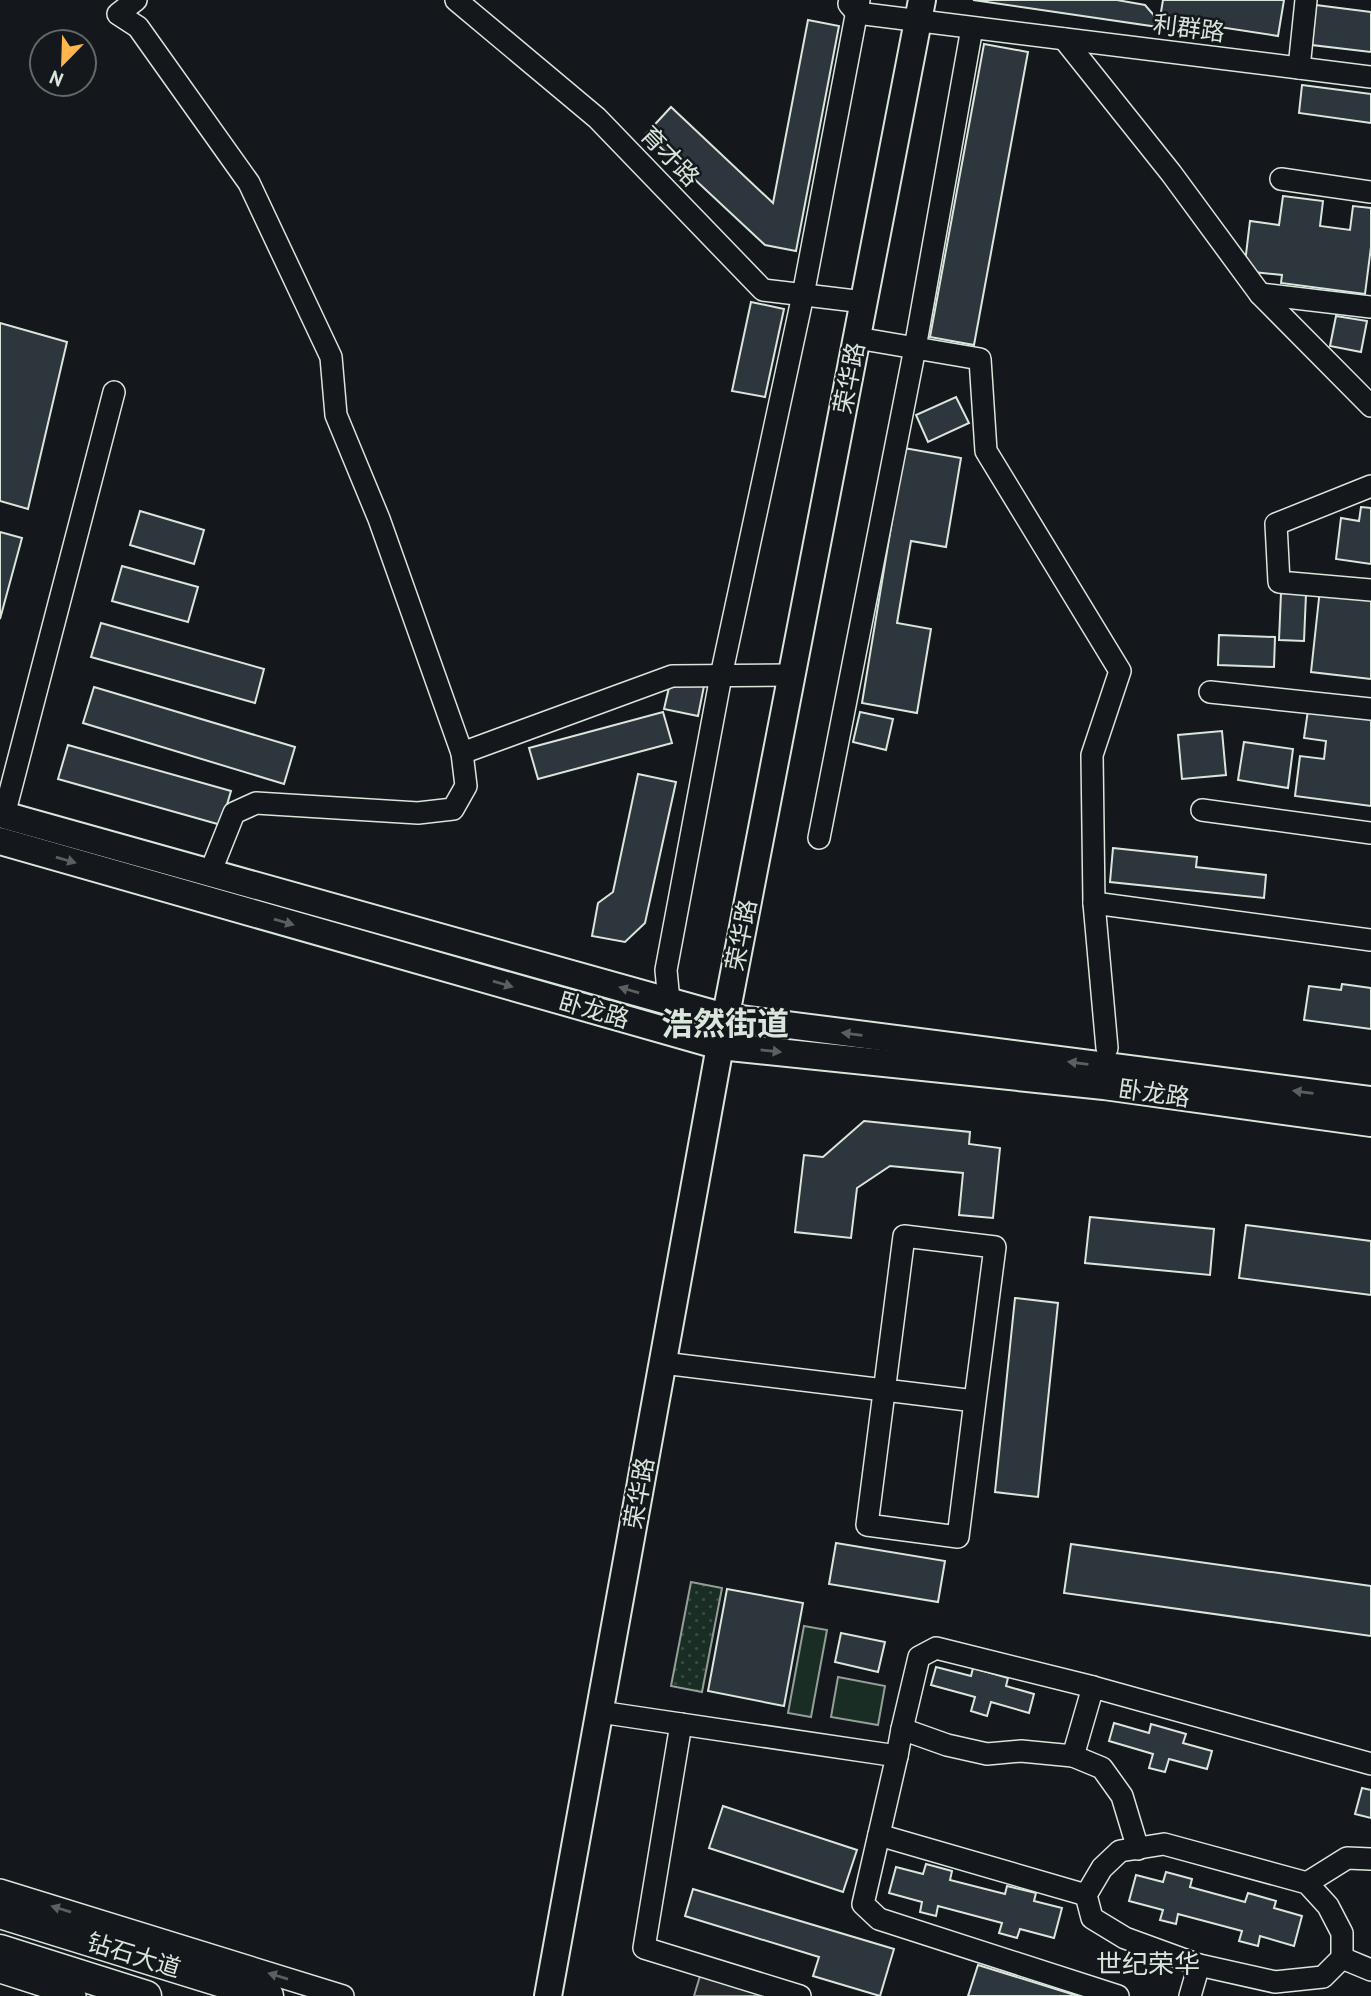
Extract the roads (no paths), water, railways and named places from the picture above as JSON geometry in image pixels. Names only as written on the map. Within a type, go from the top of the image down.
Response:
[{"type":"highway","name":"钻石大道","points":[[0,1913],[268,1996]]},
{"type":"highway","name":"钻石大道","points":[[3,1962],[146,1996]]},
{"type":"main road","name":"荣华路","points":[[548,1996],[720,1046],[920,11]]},
{"type":"main road","name":"卧龙路","points":[[1,823],[209,873],[726,1017],[1371,1100]]},
{"type":"main road","name":"卧龙路","points":[[1,823],[720,1046],[1104,1086],[1371,1123]]},
{"type":"street","points":[[136,0],[118,14],[138,27],[249,183],[331,357],[336,415],[379,519],[462,753],[466,786],[453,809],[418,813],[256,803],[234,813],[209,873]]},
{"type":"street","name":"育才路","points":[[456,0],[597,118],[763,290],[864,302]]},
{"type":"street","points":[[1299,68],[1306,0]]},
{"type":"street","points":[[669,1002],[666,970],[721,676],[803,295],[854,4]]},
{"type":"street","name":"利群路","points":[[854,4],[920,11],[972,28],[1371,77]]},
{"type":"street","points":[[819,838],[915,348],[972,28]]},
{"type":"street","points":[[1064,39],[1171,173],[1260,294],[1371,406]]},
{"type":"street","points":[[1281,179],[1371,192]]},
{"type":"street","points":[[1260,294],[1371,307]]},
{"type":"street","points":[[857,338],[980,359],[986,451],[1120,671],[1092,755],[1094,903],[1107,1048]]},
{"type":"street","points":[[1,823],[114,392]]},
{"type":"street","points":[[1371,486],[1276,524],[1279,582],[1371,590]]},
{"type":"street","points":[[462,753],[672,676],[792,675]]},
{"type":"street","points":[[1210,692],[1371,709]]},
{"type":"street","points":[[1202,810],[1371,833]]},
{"type":"street","points":[[1094,903],[1371,940]]},
{"type":"street","points":[[904,1236],[995,1247],[975,1401],[958,1537],[867,1525],[904,1236]]},
{"type":"street","points":[[663,1363],[975,1401]]},
{"type":"street","points":[[1118,1996],[879,1919],[863,1904],[919,1657],[936,1648],[1093,1687],[1371,1764]]},
{"type":"street","points":[[1073,1756],[1093,1687]]},
{"type":"street","points":[[600,1712],[897,1756]]},
{"type":"street","points":[[681,1724],[644,1948],[800,1996]]},
{"type":"street","points":[[902,1729],[947,1745],[987,1754],[1021,1751],[1073,1756],[1102,1768],[1122,1796],[1138,1849]]},
{"type":"street","points":[[879,1835],[1086,1895]]},
{"type":"street","points":[[1164,1844],[1307,1883],[1328,1906],[1342,1933],[1342,1958],[1323,1977],[1275,1982],[1199,1965],[1125,1938],[1092,1918],[1086,1895],[1102,1868],[1121,1852],[1138,1849],[1164,1844]]},
{"type":"street","points":[[1307,1883],[1347,1858],[1371,1859]]},
{"type":"street","points":[[0,1891],[343,1996]]},
{"type":"street","points":[[1342,1958],[1371,1970]]},
{"type":"street","points":[[3,1962],[75,1996]]},
{"type":"street","points":[[1190,1996],[1199,1965]]},
{"type":"district","name":"浩然街道","points":[[725,1023]]},
{"type":"district","name":"世纪荣华","points":[[1148,1963]]}]
